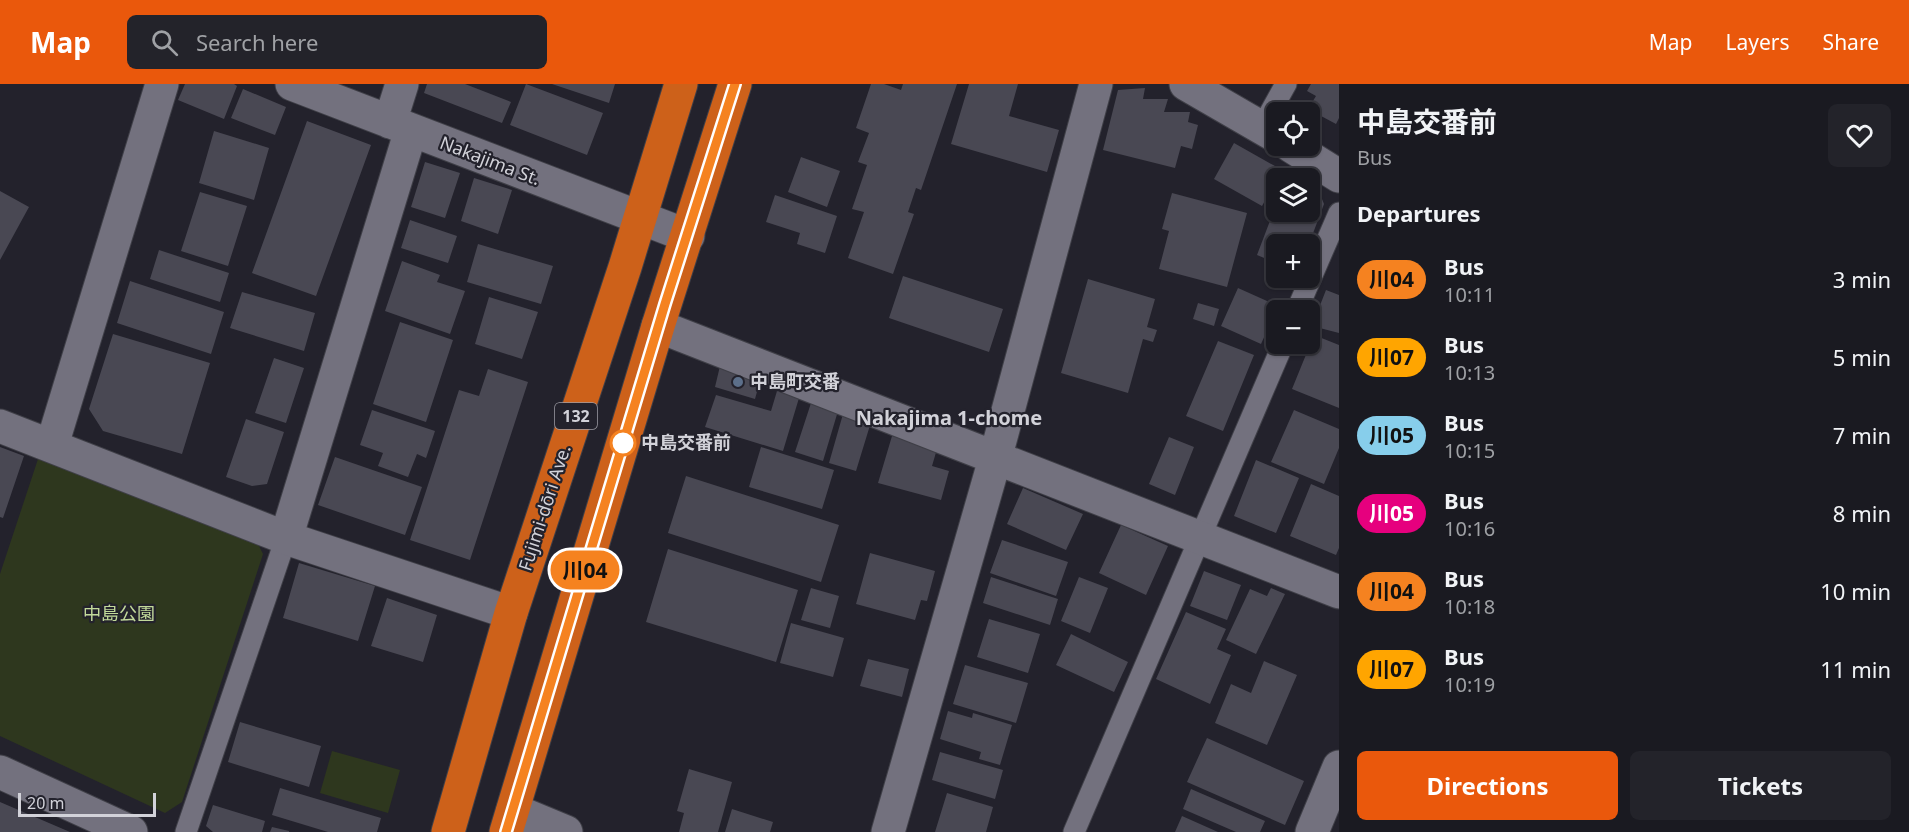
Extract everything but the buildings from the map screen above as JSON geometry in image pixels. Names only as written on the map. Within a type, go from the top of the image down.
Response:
[{"type":"highway","name":"Fujimi-dōri Ave.","points":[[448,832],[510,613],[640,218],[681,84]]},
{"type":"highway","points":[[509,821],[658,326],[735,84]]},
{"type":"street","points":[[52,445],[162,84]]},
{"type":"street","name":"Nakajima St.","points":[[292,84],[688,236]]},
{"type":"street","points":[[286,538],[401,126],[402,84]]},
{"type":"street","points":[[888,832],[995,459],[1096,84]]},
{"type":"street","points":[[1186,84],[1266,130]]},
{"type":"street","points":[[1307,156],[1339,176]]},
{"type":"street","points":[[658,326],[1339,592]]},
{"type":"street","points":[[0,426],[286,538],[510,613]]},
{"type":"street","points":[[1312,832],[1339,767]]},
{"type":"street","points":[[0,772],[131,832]]},
{"type":"street","points":[[509,821],[566,832]]},
{"type":"lane","points":[[1280,102],[1286,84]]},
{"type":"lane","points":[[1301,300],[1339,213]]},
{"type":"lane","points":[[1074,832],[1279,354]]},
{"type":"lane","points":[[186,832],[286,538]]},
{"type":"green space","name":"中島公園","points":[[39,456],[253,534],[263,554],[182,802],[165,813],[0,736],[0,574]]},
{"type":"green space","points":[[332,751],[400,770],[388,813],[320,793]]},
{"type":"bus line","name":"川04","points":[[506,832],[665,304],[735,84]]},
{"type":"place","name":"中島町交番","points":[[738,382]]},
{"type":"place","name":"中島交番前","points":[[623,443]]},
{"type":"district","name":"Nakajima 1-chome","points":[[949,418]]}]
